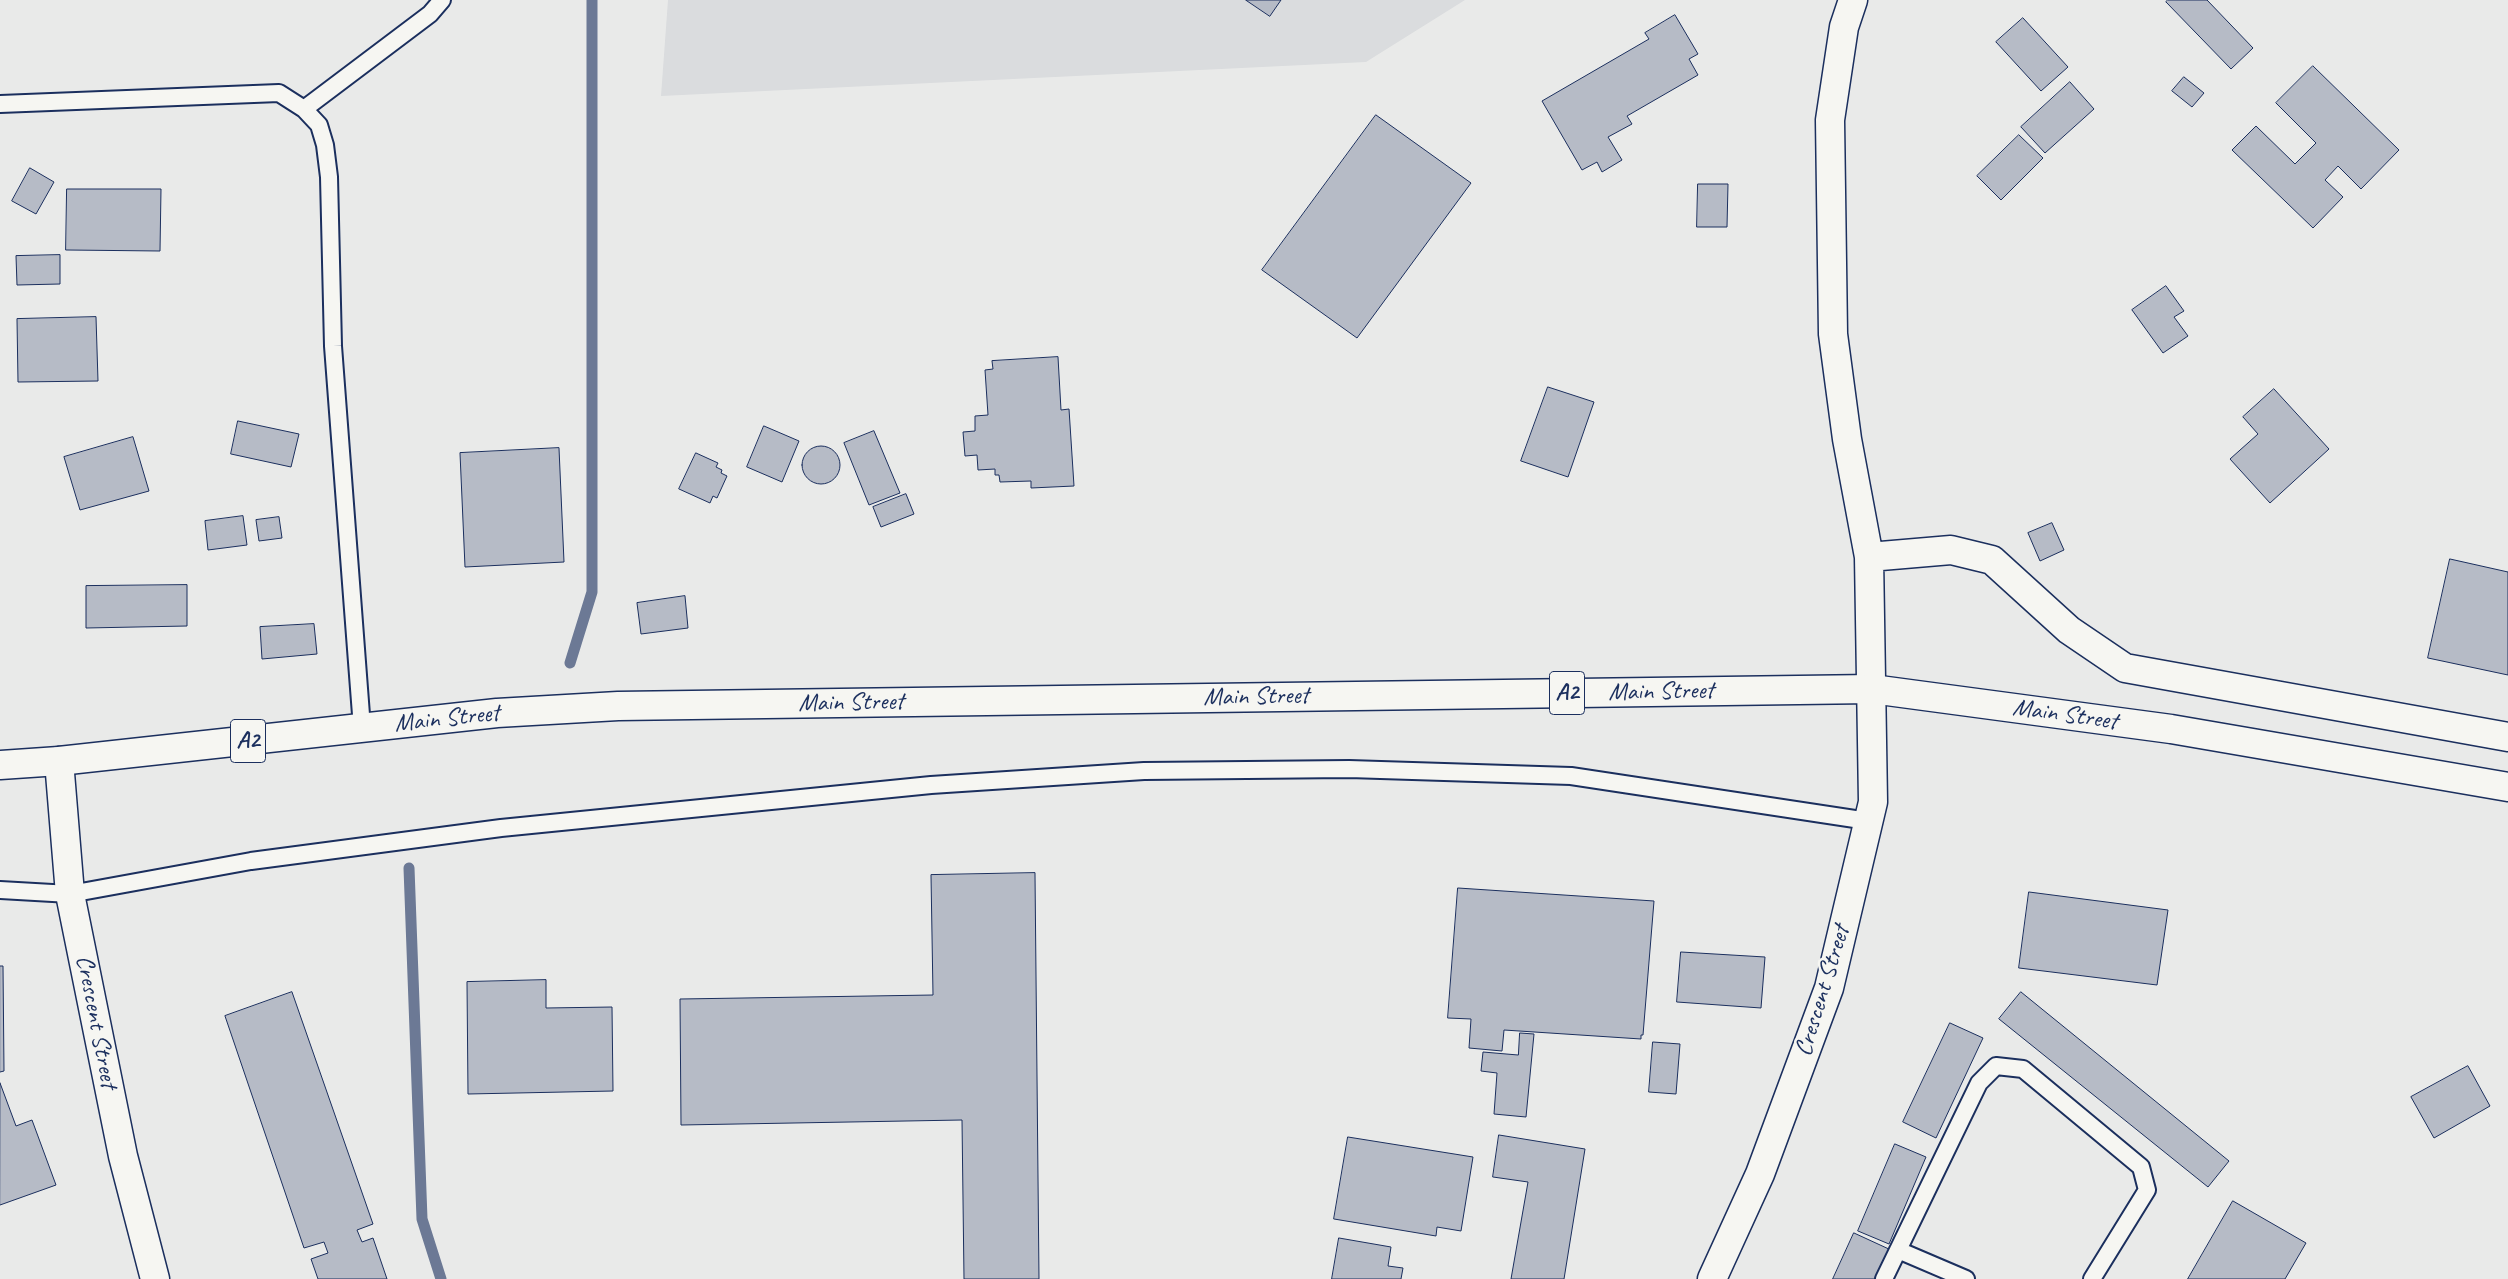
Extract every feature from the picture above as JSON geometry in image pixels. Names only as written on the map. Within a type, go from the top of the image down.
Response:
[{"type":"main road","name":"Crescent Street","points":[[1712,1279],[1760,1174],[1829,988],[1873,802],[1870,557],[1847,439],[1833,334],[1830,120],[1844,27],[1853,0]]},
{"type":"main road","points":[[1870,557],[1951,550],[1992,560],[2069,630],[2125,668],[2508,738]]},
{"type":"main road","name":"Main Street","points":[[0,765],[60,761],[497,714],[618,706],[1872,689],[2172,729],[2508,787]]},
{"type":"main road","name":"Crescent Street","points":[[60,761],[70,894],[122,1156],[155,1279]]},
{"type":"lane","points":[[304,109],[430,14],[442,0]]},
{"type":"lane","points":[[0,104],[279,93],[304,109],[318,125],[325,145],[329,177],[333,346],[362,728]]},
{"type":"lane","points":[[0,890],[70,894],[251,861],[501,828],[932,785],[1144,771],[1339,770],[1571,776],[1868,821]]},
{"type":"lane","points":[[1884,1279],[1979,1083],[1996,1066],[2023,1069],[2141,1167],[2147,1190],[2092,1279]]},
{"type":"lane","points":[[1898,1250],[1966,1279]]},
{"type":"shaded area","points":[[668,0],[1465,0],[1366,62],[661,96]]},
{"type":"building","points":[[1246,0],[1281,0],[1270,16]]},
{"type":"building","points":[[2168,0],[2207,0],[2253,48],[2231,69],[2166,2]]},
{"type":"building","points":[[1675,15],[1698,54],[1689,59],[1698,75],[1627,116],[1632,124],[1608,137],[1622,160],[1602,172],[1597,162],[1582,170],[1542,101],[1649,39],[1645,33]]},
{"type":"building","points":[[2023,18],[2068,67],[2041,91],[1996,42]]},
{"type":"building","points":[[2313,66],[2399,150],[2361,189],[2338,166],[2325,180],[2343,197],[2313,228],[2232,150],[2256,126],[2295,164],[2316,143],[2276,103]]},
{"type":"building","points":[[2184,77],[2204,93],[2192,107],[2172,91]]},
{"type":"building","points":[[2070,82],[2094,109],[2045,153],[2021,127]]},
{"type":"building","points":[[1376,115],[1471,183],[1357,338],[1262,270]]},
{"type":"building","points":[[2019,135],[2043,158],[2001,200],[1977,176]]},
{"type":"building","points":[[30,168],[54,182],[36,214],[12,201]]},
{"type":"building","points":[[1698,184],[1728,184],[1727,227],[1697,227]]},
{"type":"building","points":[[67,189],[161,189],[160,251],[66,250]]},
{"type":"building","points":[[60,255],[60,284],[17,285],[16,256]]},
{"type":"building","points":[[2166,286],[2184,311],[2174,317],[2188,336],[2163,353],[2132,310]]},
{"type":"building","points":[[96,317],[98,381],[18,382],[17,319]]},
{"type":"building","points":[[1058,357],[1061,410],[1069,409],[1074,486],[1031,488],[1031,481],[1000,482],[999,475],[995,475],[995,469],[978,470],[977,455],[965,456],[963,432],[975,431],[975,416],[988,415],[985,370],[993,369],[992,361]]},
{"type":"building","points":[[1548,387],[1594,402],[1568,477],[1521,461]]},
{"type":"building","points":[[2274,389],[2329,449],[2270,503],[2230,459],[2258,434],[2243,417]]},
{"type":"building","points":[[238,421],[299,434],[291,467],[231,454]]},
{"type":"building","points":[[764,426],[799,441],[782,482],[747,467]]},
{"type":"building","points":[[874,431],[900,493],[869,505],[844,443]]},
{"type":"building","points":[[133,437],[149,491],[80,510],[64,457]]},
{"type":"building","points":[[821,446],[834,452],[840,465],[834,478],[821,484],[808,478],[802,465],[808,452]]},
{"type":"building","points":[[559,448],[564,562],[465,567],[460,453]]},
{"type":"building","points":[[696,453],[718,463],[716,467],[727,476],[717,498],[713,496],[710,503],[679,489]]},
{"type":"building","points":[[906,494],[914,514],[881,527],[873,507]]},
{"type":"building","points":[[243,516],[247,545],[208,550],[205,521]]},
{"type":"building","points":[[279,517],[282,538],[259,541],[256,520]]},
{"type":"building","points":[[2052,523],[2064,550],[2040,561],[2028,533]]},
{"type":"building","points":[[2450,559],[2508,572],[2508,675],[2428,658]]},
{"type":"building","points":[[187,585],[187,626],[86,628],[86,586]]},
{"type":"building","points":[[685,596],[688,628],[641,634],[637,603]]},
{"type":"building","points":[[314,624],[317,654],[262,659],[260,627]]},
{"type":"building","points":[[1035,873],[1039,1279],[964,1279],[962,1120],[681,1125],[680,999],[933,995],[931,875]]},
{"type":"building","points":[[1458,888],[1654,901],[1643,1035],[1641,1035],[1641,1039],[1504,1030],[1502,1051],[1469,1048],[1471,1019],[1448,1018]]},
{"type":"building","points":[[2029,892],[2168,910],[2157,985],[2019,968]]},
{"type":"building","points":[[1681,952],[1765,957],[1761,1008],[1677,1002]]},
{"type":"building","points":[[0,966],[3,966],[4,1071],[0,1072]]},
{"type":"building","points":[[546,980],[546,1008],[612,1007],[613,1091],[468,1094],[467,982]]},
{"type":"building","points":[[292,992],[373,1224],[357,1230],[362,1242],[373,1238],[387,1279],[318,1279],[311,1259],[328,1253],[324,1242],[304,1248],[225,1016]]},
{"type":"building","points":[[2021,992],[2229,1161],[2208,1187],[1999,1019]]},
{"type":"building","points":[[1950,1023],[1983,1038],[1936,1138],[1903,1122]]},
{"type":"building","points":[[1520,1033],[1534,1034],[1526,1117],[1494,1114],[1497,1073],[1481,1071],[1483,1052],[1518,1055]]},
{"type":"building","points":[[1653,1042],[1680,1044],[1676,1094],[1649,1092]]},
{"type":"building","points":[[2468,1066],[2490,1106],[2434,1138],[2411,1097]]},
{"type":"building","points":[[0,1083],[16,1126],[32,1120],[56,1185],[0,1205]]},
{"type":"building","points":[[1499,1135],[1585,1149],[1564,1279],[1511,1279],[1528,1182],[1493,1177]]},
{"type":"building","points":[[1348,1137],[1473,1157],[1461,1231],[1437,1227],[1436,1236],[1334,1219]]},
{"type":"building","points":[[1895,1144],[1926,1157],[1889,1244],[1858,1231]]},
{"type":"building","points":[[2233,1201],[2306,1243],[2285,1279],[2188,1279]]},
{"type":"building","points":[[1854,1233],[1891,1250],[1878,1279],[1833,1279]]},
{"type":"building","points":[[1339,1238],[1391,1247],[1388,1266],[1403,1268],[1401,1279],[1332,1279]]},
{"type":"waterway","points":[[570,663],[592,592],[592,0]]},
{"type":"waterway","points":[[409,868],[422,1219],[441,1279]]}]
